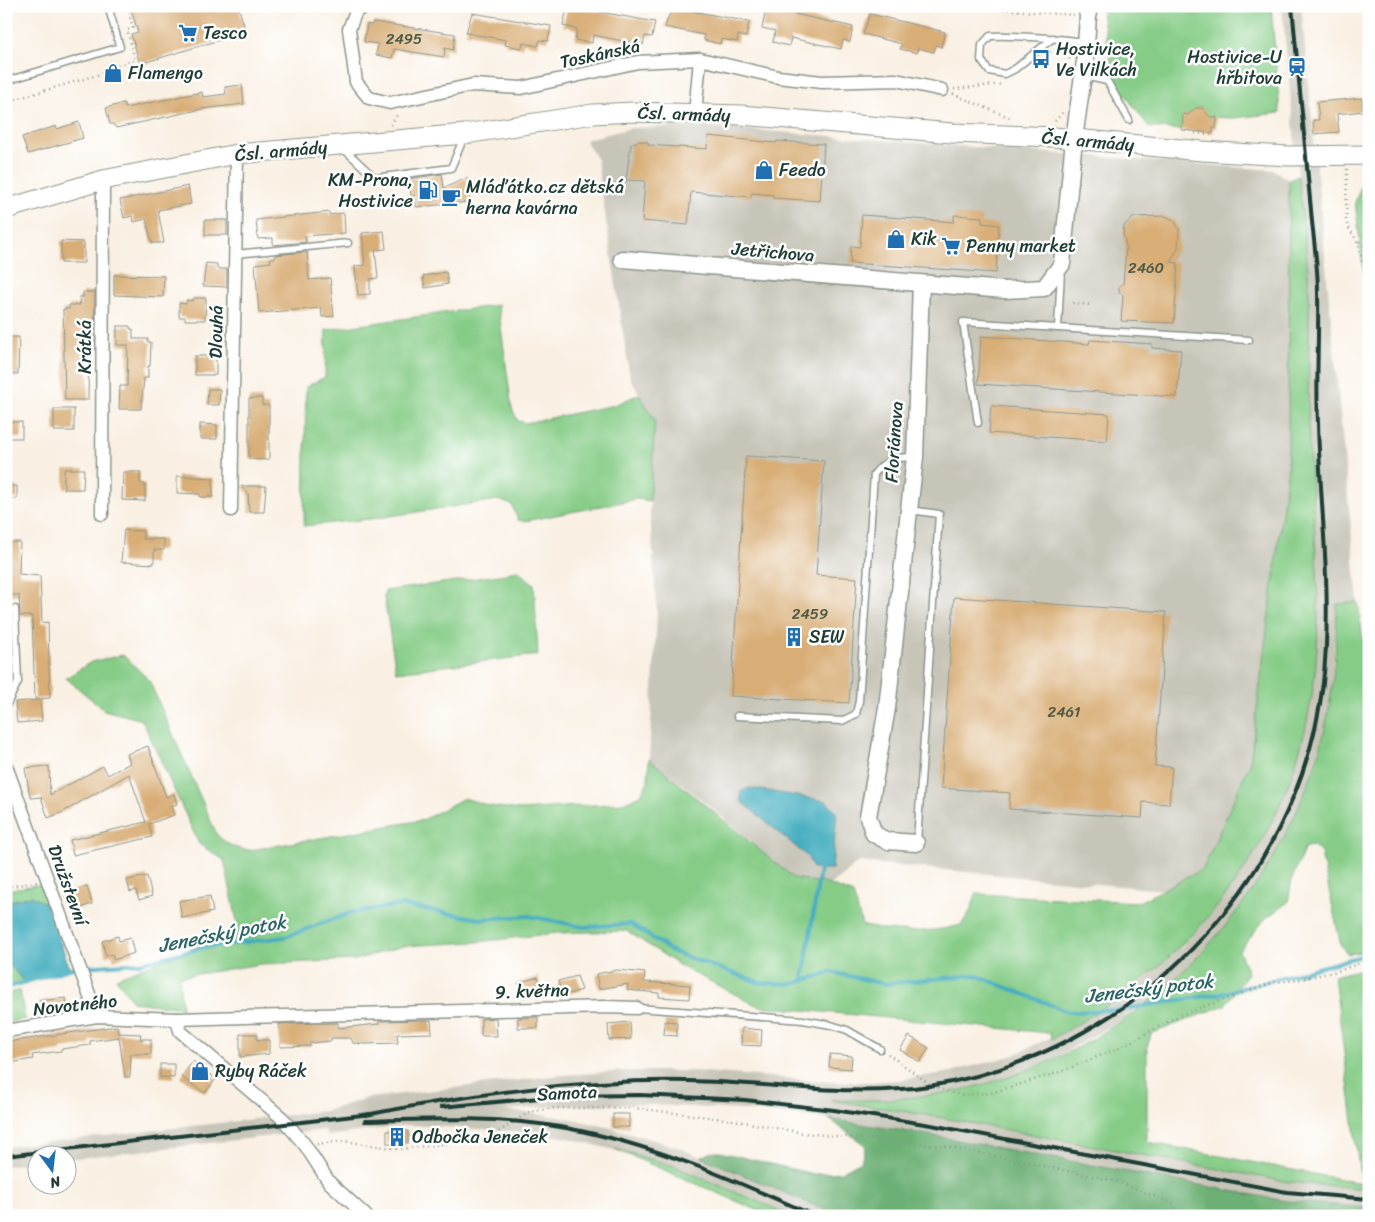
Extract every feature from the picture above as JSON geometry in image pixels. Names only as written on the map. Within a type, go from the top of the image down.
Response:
[{"type":"main road","name":"Čsl. armády","points":[[6,209],[103,180],[237,154],[465,134],[593,114],[633,112],[741,116],[952,133],[1074,139],[1202,151],[1288,156],[1369,155]]},
{"type":"street","name":"Toskánská","points":[[366,6],[356,11],[349,29],[356,82],[369,98],[390,103],[473,85],[521,88],[638,62],[700,59],[778,77],[822,82],[896,80],[942,90]]},
{"type":"street","points":[[920,284],[1005,290],[1044,288],[1062,265],[1074,139],[1084,76],[1087,11]]},
{"type":"street","points":[[695,114],[700,59]]},
{"type":"street","name":"Dlouhá","points":[[231,510],[237,154]]},
{"type":"street","name":"Krátká","points":[[102,514],[103,180]]},
{"type":"street","name":"Jetřichova","points":[[622,259],[920,284]]},
{"type":"street","name":"Floriánova","points":[[916,843],[887,842],[874,834],[868,817],[887,708],[915,457],[920,284]]},
{"type":"street","name":"Družstevní","points":[[6,766],[96,1016]]},
{"type":"street","name":"9. května","points":[[178,1019],[605,1007],[637,1008]]},
{"type":"street","name":"Novotného","points":[[6,1031],[96,1016],[178,1019]]},
{"type":"street","points":[[178,1019],[180,1031],[282,1118],[305,1145],[329,1182],[366,1216]]},
{"type":"lane","points":[[6,81],[120,47],[108,6]]},
{"type":"lane","points":[[1053,38],[1015,69],[1005,74],[990,71],[981,60],[982,44],[990,36],[1053,38],[1087,42]]},
{"type":"lane","points":[[1084,76],[1107,81],[1129,120]]},
{"type":"lane","points":[[341,146],[375,178],[451,168],[465,134]]},
{"type":"lane","points":[[235,254],[348,243]]},
{"type":"lane","points":[[1058,328],[1062,265]]},
{"type":"lane","points":[[978,423],[963,322],[1249,340]]},
{"type":"lane","points":[[737,716],[842,721],[856,714],[859,701],[874,474],[883,463],[897,457],[915,457]]},
{"type":"lane","points":[[909,510],[939,514],[916,843]]},
{"type":"lane","points":[[6,609],[15,609],[18,682],[6,706]]},
{"type":"lane","name":"9. května","points":[[637,1008],[803,1020],[831,1024],[847,1030],[880,1049]]},
{"type":"path","points":[[958,6],[1087,11]]},
{"type":"path","points":[[1045,54],[1064,49],[1071,63]]},
{"type":"path","points":[[942,90],[1007,84]]},
{"type":"path","points":[[942,90],[1025,124],[1025,136]]},
{"type":"path","points":[[379,143],[408,99]]},
{"type":"path","points":[[1054,121],[1063,113],[1064,105]]},
{"type":"path","points":[[1194,133],[1223,135]]},
{"type":"path","points":[[1347,155],[1346,221],[1358,242],[1369,295]]},
{"type":"path","points":[[1358,242],[1369,249]]},
{"type":"path","points":[[1366,281],[1369,274]]},
{"type":"path","points":[[1073,303],[1092,305]]},
{"type":"path","points":[[6,887],[48,881]]},
{"type":"path","points":[[880,1049],[932,1086],[961,1095],[991,1093],[1060,1072],[1118,1048],[1180,1015],[1274,982],[1297,980],[1338,971],[1369,960]]},
{"type":"path","name":"Samota","points":[[305,1145],[343,1141],[399,1149],[480,1140],[492,1136],[529,1112],[555,1108],[634,1108],[733,1120],[803,1133],[944,1146],[1116,1181],[1174,1204],[1174,1216]]},
{"type":"shaded area","points":[[1282,6],[1301,6],[1358,602],[1337,604],[1332,687],[1326,726],[1305,793],[1290,828],[1271,863],[1224,928],[1201,955],[1170,983],[1115,1024],[1056,1057],[1021,1073],[990,1082],[933,1095],[902,1099],[837,1101],[932,1116],[1288,1182],[1369,1189],[1369,1208],[1286,1201],[929,1135],[829,1119],[744,1110],[639,1104],[504,1110],[567,1118],[620,1130],[677,1147],[839,1216],[792,1216],[671,1165],[564,1137],[512,1131],[409,1125],[327,1136],[325,1130],[78,1158],[78,1144],[33,1144],[325,1111],[368,1098],[562,1075],[624,1071],[694,1071],[832,1082],[900,1080],[951,1072],[1014,1055],[1081,1023],[1133,989],[1187,942],[1232,886],[1255,853],[1273,819],[1287,786],[1317,648],[1318,604],[1308,420],[1309,290]]},
{"type":"shaded area","points":[[700,126],[1274,170],[1289,180],[1288,466],[1250,763],[1203,869],[1163,890],[859,862],[831,884],[794,878],[706,803],[649,759],[657,612],[650,513],[655,420],[630,378],[597,160],[585,140],[631,128]]},
{"type":"shaded area","points":[[28,1145],[28,1163],[6,1166],[6,1147]]},
{"type":"green space","points":[[1101,6],[1271,6],[1280,113],[1234,118],[1206,117],[1202,108],[1196,108],[1192,115],[1184,115],[1182,130],[1149,127],[1120,88],[1109,55]]},
{"type":"green space","points":[[1298,176],[1308,278],[1309,443],[1318,597],[1317,648],[1309,712],[1293,772],[1269,828],[1238,879],[1200,926],[1156,969],[1106,1006],[1051,1039],[1050,1033],[758,1006],[682,967],[627,931],[557,933],[477,942],[403,946],[355,960],[261,964],[179,977],[182,1008],[133,1002],[116,978],[239,930],[224,860],[199,844],[142,720],[104,710],[66,678],[91,662],[123,655],[149,680],[217,835],[229,844],[241,849],[251,850],[423,820],[464,798],[490,806],[520,810],[623,803],[641,795],[648,781],[649,759],[794,878],[828,884],[853,894],[862,925],[874,928],[898,931],[924,931],[961,925],[971,910],[976,894],[1139,902],[1203,869],[1250,763],[1288,466],[1289,180]]},
{"type":"green space","points":[[1369,182],[1369,292],[1366,288],[1355,202],[1362,184]]},
{"type":"green space","points":[[498,305],[512,409],[518,421],[526,423],[615,405],[639,394],[655,420],[650,501],[638,499],[525,521],[518,520],[512,505],[498,500],[370,519],[304,526],[306,387],[325,377],[326,330]]},
{"type":"green space","points":[[517,570],[534,584],[538,655],[396,672],[384,597],[385,591],[506,574]]},
{"type":"green space","points":[[1358,602],[1369,686],[1369,951],[1348,954],[1341,946],[1321,853],[1314,846],[1305,847],[1292,879],[1288,902],[1265,919],[1239,951],[1248,973],[1225,1005],[1151,1034],[1147,1047],[1147,1142],[1361,1183],[1334,976],[1369,967],[1369,1189],[1288,1182],[932,1116],[831,1100],[879,1100],[927,1096],[997,1081],[1071,1051],[1120,1022],[1164,988],[1204,950],[1240,907],[1271,860],[1297,810],[1317,758],[1327,720],[1336,643],[1337,604]]},
{"type":"green space","points":[[42,884],[46,904],[31,896],[6,902],[6,890]]},
{"type":"green space","points":[[6,964],[9,964],[25,983],[6,988]]},
{"type":"green space","points":[[20,990],[25,1019],[6,1023],[6,994]]},
{"type":"green space","points":[[829,1119],[929,1135],[1286,1201],[1369,1208],[1369,1216],[839,1216],[701,1157],[712,1152],[720,1152],[814,1174],[841,1172],[861,1161],[866,1146]]},
{"type":"green space","points":[[615,1149],[671,1165],[792,1216],[771,1216]]},
{"type":"water","points":[[750,788],[826,801],[837,812],[832,869],[813,869],[808,857],[741,801],[741,791]]},
{"type":"water","points":[[31,896],[46,904],[70,968],[25,983],[9,964],[6,964],[6,902]]},
{"type":"building","name":"Tesco","points":[[130,6],[238,6],[246,32],[140,64],[131,34],[138,32]]},
{"type":"building","points":[[573,7],[655,22],[652,37],[645,36],[643,45],[593,35],[592,43],[575,40],[577,29],[563,26],[567,8],[573,9]]},
{"type":"building","points":[[672,7],[749,22],[746,37],[738,35],[737,42],[721,39],[720,44],[704,40],[704,35],[665,27]]},
{"type":"building","points":[[772,9],[853,27],[850,42],[843,40],[841,49],[791,38],[789,46],[773,42],[775,31],[762,28],[766,10],[772,12]]},
{"type":"building","points":[[472,13],[551,26],[548,41],[540,40],[538,46],[523,43],[522,48],[505,45],[506,40],[466,33]]},
{"type":"building","points":[[870,14],[945,32],[941,47],[936,45],[934,52],[918,48],[917,53],[900,49],[902,44],[863,34]]},
{"type":"building","points":[[373,22],[455,34],[453,50],[445,48],[444,57],[394,49],[392,58],[376,55],[378,44],[364,42],[367,24],[372,25]]},
{"type":"building","points":[[242,85],[244,104],[202,109],[116,128],[113,124],[110,124],[106,108],[124,103],[125,108],[202,92],[203,97],[226,94],[225,87]]},
{"type":"building","points":[[1362,98],[1363,111],[1337,114],[1339,132],[1314,134],[1313,120],[1319,120],[1317,102]]},
{"type":"building","points":[[1196,108],[1202,108],[1210,117],[1217,117],[1216,128],[1213,128],[1213,133],[1182,130],[1183,114],[1188,115]]},
{"type":"building","points":[[79,122],[83,138],[28,154],[22,137],[56,126],[57,129]]},
{"type":"building","points":[[708,136],[776,143],[777,141],[824,144],[820,201],[773,198],[773,195],[752,193],[751,197],[691,192],[688,225],[642,221],[645,181],[626,180],[631,144],[638,141],[648,142],[648,145],[707,149]]},
{"type":"building","points":[[442,174],[444,188],[467,178],[470,202],[416,207],[415,195],[411,196],[409,179]]},
{"type":"building","points":[[188,186],[191,204],[158,210],[164,243],[152,243],[146,219],[134,222],[133,216],[124,218],[120,200]]},
{"type":"building","points":[[329,212],[329,215],[344,213],[345,233],[305,236],[306,242],[273,245],[273,238],[258,239],[256,220]]},
{"type":"building","points":[[862,215],[954,222],[954,215],[982,217],[982,223],[999,225],[996,273],[850,263],[851,246],[860,247]]},
{"type":"building","points":[[1165,216],[1174,220],[1179,229],[1178,248],[1170,262],[1178,263],[1174,323],[1121,321],[1123,295],[1119,292],[1119,286],[1123,284],[1126,247],[1123,234],[1124,226],[1134,217]]},
{"type":"building","points":[[205,220],[227,220],[227,235],[205,235]]},
{"type":"building","points":[[384,231],[386,249],[375,250],[378,278],[370,279],[370,294],[358,295],[355,266],[365,265],[362,233]]},
{"type":"building","points":[[61,241],[84,242],[84,263],[61,263]]},
{"type":"building","points":[[307,252],[309,280],[330,278],[334,316],[322,317],[321,308],[259,313],[255,264],[271,262],[270,258],[275,258],[275,255]]},
{"type":"building","points":[[206,263],[217,264],[217,269],[227,269],[227,287],[203,286]]},
{"type":"building","points":[[446,272],[448,284],[425,288],[423,276]]},
{"type":"building","points":[[114,275],[164,276],[163,297],[114,295]]},
{"type":"building","points":[[83,292],[95,292],[94,343],[89,343],[88,400],[65,400],[63,309],[69,309],[69,305],[80,305],[79,297],[83,297]]},
{"type":"building","points":[[194,298],[206,298],[205,320],[185,320],[185,317],[179,317],[179,303],[186,304],[186,300],[192,301]]},
{"type":"building","points":[[117,326],[130,326],[130,329],[133,329],[133,339],[148,339],[148,342],[151,342],[150,366],[148,366],[148,378],[144,378],[141,409],[119,409],[120,386],[127,386],[128,345],[117,345]]},
{"type":"building","points":[[981,336],[1089,344],[1090,340],[1152,344],[1152,348],[1181,350],[1177,397],[978,384]]},
{"type":"building","points":[[6,337],[19,337],[18,374],[6,374]]},
{"type":"building","points":[[195,356],[216,356],[216,375],[195,375]]},
{"type":"building","points":[[208,389],[220,389],[219,405],[207,405]]},
{"type":"building","points":[[249,398],[262,398],[262,405],[269,405],[269,460],[249,459]]},
{"type":"building","points":[[991,406],[1109,414],[1107,441],[989,433]]},
{"type":"building","points":[[54,409],[74,409],[74,431],[54,431]]},
{"type":"building","points":[[6,422],[22,422],[22,438],[6,438]]},
{"type":"building","points":[[200,424],[217,425],[217,439],[200,439]]},
{"type":"building","name":"SEW","points":[[746,456],[824,461],[816,575],[857,578],[849,703],[731,696]]},
{"type":"building","points":[[64,469],[84,469],[83,489],[64,489]]},
{"type":"building","points":[[123,472],[140,472],[140,483],[145,484],[145,501],[122,500]]},
{"type":"building","points":[[177,476],[213,478],[213,497],[200,497],[200,494],[177,493]]},
{"type":"building","points":[[6,486],[17,486],[17,499],[6,498]]},
{"type":"building","points":[[241,486],[266,486],[264,512],[249,512],[248,493]]},
{"type":"building","points":[[124,530],[143,531],[143,539],[164,539],[164,550],[154,550],[154,564],[121,562]]},
{"type":"building","points":[[6,542],[20,542],[19,574],[40,576],[42,623],[48,622],[50,698],[35,699],[32,616],[20,616],[19,595],[6,595]]},
{"type":"building","points":[[954,597],[1166,612],[1155,766],[1172,767],[1169,804],[1143,802],[1142,818],[1009,809],[1010,793],[941,788]]},
{"type":"building","points":[[40,700],[42,721],[17,723],[15,702]]},
{"type":"building","points":[[148,746],[166,797],[174,794],[177,804],[171,806],[174,815],[149,824],[152,837],[73,855],[70,840],[146,822],[129,774],[63,812],[48,818],[41,797],[31,798],[30,796],[25,768],[49,766],[50,795],[103,766],[108,775],[130,763],[127,754]]},
{"type":"building","points":[[147,876],[152,896],[139,900],[136,890],[130,892],[127,880]]},
{"type":"building","points":[[87,886],[92,904],[74,910],[69,892]]},
{"type":"building","points":[[210,896],[213,912],[182,918],[179,901]]},
{"type":"building","points":[[118,936],[119,941],[130,938],[134,953],[114,960],[112,954],[106,956],[102,941]]},
{"type":"building","points":[[617,970],[645,973],[644,982],[690,985],[689,999],[659,997],[659,993],[627,990],[628,984],[599,989],[596,974]]},
{"type":"building","points":[[577,976],[582,990],[562,996],[558,981]]},
{"type":"building","points":[[538,977],[542,992],[523,998],[518,983]]},
{"type":"building","points":[[66,998],[67,1010],[41,1014],[39,1001]]},
{"type":"building","points":[[538,1017],[538,1028],[518,1028],[518,1018]]},
{"type":"building","points":[[496,1018],[497,1036],[481,1036],[481,1019]]},
{"type":"building","points":[[431,1020],[432,1033],[397,1034],[398,1043],[365,1044],[353,1043],[351,1038],[331,1038],[331,1041],[310,1043],[310,1046],[280,1047],[279,1024],[338,1023],[338,1028],[379,1024],[379,1021]]},
{"type":"building","points":[[665,1021],[677,1022],[677,1036],[664,1035]]},
{"type":"building","points":[[630,1022],[631,1039],[609,1040],[608,1024]]},
{"type":"building","points":[[117,1026],[118,1033],[141,1034],[140,1039],[151,1039],[151,1054],[131,1054],[130,1077],[125,1077],[119,1037],[90,1041],[90,1045],[32,1055],[33,1059],[10,1063],[7,1042]]},
{"type":"building","points":[[742,1028],[762,1030],[761,1046],[741,1045]]},
{"type":"building","points":[[240,1034],[257,1034],[257,1040],[269,1040],[269,1054],[240,1057]]},
{"type":"building","points":[[909,1036],[929,1048],[920,1062],[900,1050]]},
{"type":"building","points":[[830,1054],[852,1056],[851,1069],[829,1067]]},
{"type":"building","points":[[193,1061],[216,1079],[205,1093],[181,1077]]},
{"type":"building","points":[[160,1064],[174,1064],[174,1078],[160,1077]]},
{"type":"building","points":[[613,1114],[629,1114],[629,1127],[613,1127]]},
{"type":"building","name":"Odbočka Jeneček","points":[[387,1131],[408,1131],[408,1143],[387,1143]]},
{"type":"waterway","points":[[803,981],[820,869]]},
{"type":"waterway","name":"Jenečský potok","points":[[83,967],[140,963],[206,947],[285,937],[350,913],[401,905],[480,919],[530,916],[583,927],[631,924],[673,952],[761,983],[793,984],[831,972],[884,984],[975,975],[1069,1012],[1118,1010],[1224,993],[1369,954]]},
{"type":"waterway","name":"Jenečský potok","points":[[6,988],[76,967]]},
{"type":"railway","points":[[366,1115],[486,1094],[566,1085],[688,1081],[839,1090],[899,1089],[929,1086],[1003,1068],[1072,1038],[1136,998],[1192,949],[1241,891],[1280,827],[1307,757],[1323,683],[1326,651],[1325,553],[1317,407],[1318,283],[1292,6]]},
{"type":"railway","points":[[441,1107],[561,1096],[640,1095],[745,1100],[834,1110],[931,1125],[1287,1192],[1369,1199]]},
{"type":"railway","points":[[6,1156],[371,1114]]},
{"type":"railway","points":[[365,1121],[491,1120],[566,1128],[630,1143],[662,1153],[754,1189],[815,1216]]},
{"type":"place","name":"Tesco","points":[[188,33]]},
{"type":"place","name":"Hostivice, Ve Vilkách","points":[[1041,59]]},
{"type":"place","name":"Hostivice-U hřbitova","points":[[1297,67]]},
{"type":"place","name":"Flamengo","points":[[113,73]]},
{"type":"place","name":"Feedo","points":[[764,170]]},
{"type":"place","name":"KM-Prona, Hostivice","points":[[428,190]]},
{"type":"place","name":"Mláďátko.cz dětská herna kavárna","points":[[451,197]]},
{"type":"place","name":"Kik","points":[[896,239]]},
{"type":"place","name":"Penny market","points":[[951,246]]},
{"type":"place","name":"SEW","points":[[794,637]]},
{"type":"place","name":"Ryby Ráček","points":[[200,1071]]},
{"type":"place","name":"Odbočka Jeneček","points":[[397,1137]]}]
